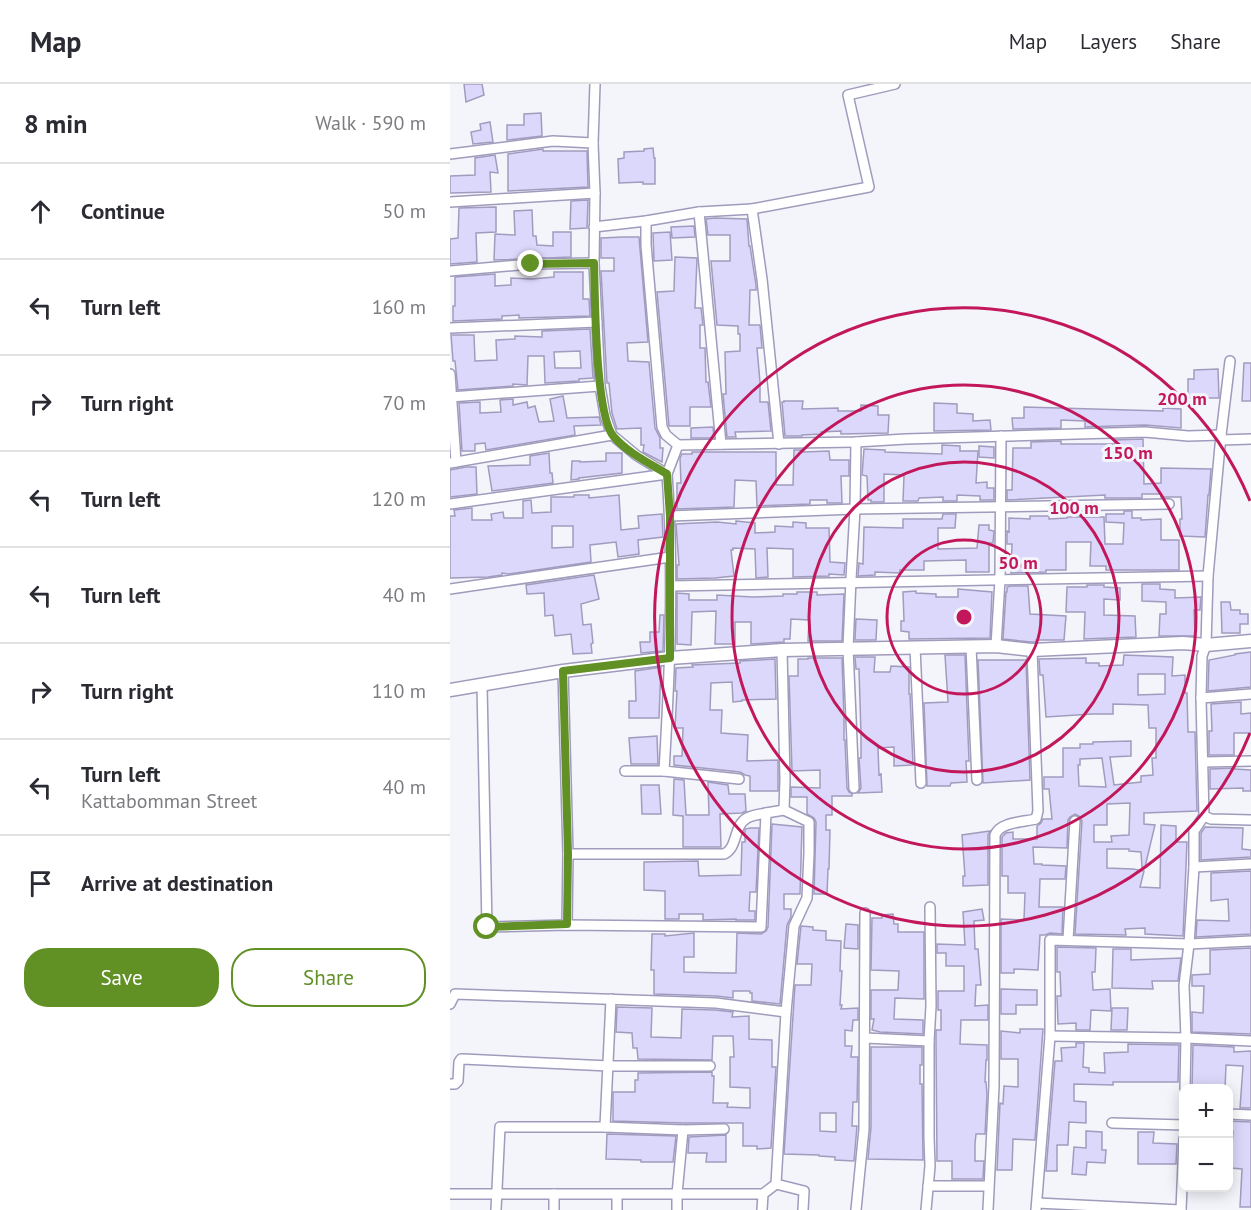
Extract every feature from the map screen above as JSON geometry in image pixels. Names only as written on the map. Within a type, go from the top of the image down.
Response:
[{"type":"street","points":[[595,84],[594,263],[600,386],[605,415],[612,435],[636,455],[667,474]]},
{"type":"street","points":[[594,227],[699,212],[752,209],[869,187],[848,95],[895,84]]},
{"type":"street","points":[[450,154],[553,141],[593,142]]},
{"type":"street","points":[[450,202],[595,193]]},
{"type":"street","points":[[752,209],[762,279],[779,444]]},
{"type":"street","points":[[699,212],[721,444]]},
{"type":"street","points":[[646,221],[646,245],[662,427],[666,435],[678,445],[856,442],[1145,432],[1251,439]]},
{"type":"street","points":[[450,271],[531,264],[594,263]]},
{"type":"street","points":[[450,328],[597,322]]},
{"type":"street","points":[[1185,1084],[1184,986],[1194,867],[1194,831],[1204,816],[1202,656],[1206,645],[1208,576],[1230,361]]},
{"type":"street","points":[[450,374],[453,462],[612,435]]},
{"type":"street","points":[[451,397],[600,386]]},
{"type":"street","points":[[996,646],[1000,579],[1001,436]]},
{"type":"street","points":[[854,788],[849,648],[856,442]]},
{"type":"street","points":[[664,771],[671,586],[667,474],[678,445]]},
{"type":"street","points":[[450,504],[667,474]]},
{"type":"street","points":[[670,516],[855,509],[1169,504]]},
{"type":"street","points":[[450,590],[670,556]]},
{"type":"street","points":[[671,586],[1208,576]]},
{"type":"street","points":[[450,690],[563,671],[670,658],[782,650],[996,646],[1032,650],[1183,643],[1206,645],[1251,640]]},
{"type":"street","points":[[971,646],[977,780]]},
{"type":"street","points":[[915,647],[921,783]]},
{"type":"street","points":[[782,650],[784,810]]},
{"type":"street","points":[[988,1210],[994,1086],[995,835],[1005,825],[1036,819],[1038,811],[1032,650]]},
{"type":"street","points":[[563,671],[568,854],[567,924]]},
{"type":"street","points":[[482,685],[487,927],[567,924],[761,927],[766,813]]},
{"type":"street","points":[[1201,698],[1251,694]]},
{"type":"street","points":[[1204,762],[1251,761]]},
{"type":"street","points":[[625,771],[664,771],[739,779]]},
{"type":"street","points":[[450,1194],[764,1194],[776,1184],[786,1012],[794,926],[807,898],[809,822],[784,810],[747,818],[740,825],[732,846],[724,854],[568,854]]},
{"type":"street","points":[[1204,816],[1211,819],[1251,820]]},
{"type":"street","points":[[1068,940],[1075,821]]},
{"type":"street","points":[[1194,867],[1251,864]]},
{"type":"street","points":[[926,1210],[930,1166],[930,907]]},
{"type":"street","points":[[856,1210],[864,1129],[865,913]]},
{"type":"street","points":[[1182,1192],[1181,1210],[1037,1207],[1050,1036],[1050,940],[1189,944],[1251,941]]},
{"type":"street","points":[[450,1004],[455,994],[716,1003],[786,1012]]},
{"type":"street","points":[[605,1127],[611,999]]},
{"type":"street","points":[[1050,1036],[1251,1041]]},
{"type":"street","points":[[865,1038],[929,1041]]},
{"type":"street","points":[[450,1084],[458,1081],[461,1059],[609,1066],[710,1066]]},
{"type":"street","points":[[1233,1114],[1251,1115]]},
{"type":"street","points":[[1112,1123],[1179,1125]]},
{"type":"street","points":[[496,1210],[500,1127],[724,1129]]},
{"type":"street","points":[[677,1210],[683,1130]]},
{"type":"street","points":[[776,1184],[804,1191],[803,1210]]},
{"type":"street","points":[[928,1186],[988,1186]]},
{"type":"street","points":[[554,1194],[554,1210]]},
{"type":"street","points":[[762,1210],[764,1194]]},
{"type":"street","points":[[617,1195],[617,1210]]},
{"type":"building","points":[[464,84],[482,84],[484,95],[466,102]]},
{"type":"building","points":[[541,113],[542,136],[507,140],[507,125],[524,125],[524,114]]},
{"type":"building","points":[[490,122],[493,142],[473,144],[471,132],[481,130],[480,124]]},
{"type":"building","points":[[653,148],[655,184],[619,183],[618,159],[624,158],[624,152]]},
{"type":"building","points":[[543,149],[543,151],[587,151],[588,187],[508,191],[508,154]]},
{"type":"building","points":[[495,155],[498,173],[490,172],[491,192],[450,193],[450,176],[475,175],[475,158]]},
{"type":"building","points":[[588,200],[587,228],[570,229],[571,201]]},
{"type":"building","points":[[496,207],[496,232],[476,233],[477,262],[450,264],[450,239],[458,238],[459,208]]},
{"type":"building","points":[[532,210],[533,236],[536,236],[537,245],[553,246],[553,232],[571,232],[571,257],[494,260],[495,234],[515,235],[514,211]]},
{"type":"building","points":[[706,219],[747,219],[756,285],[756,290],[750,290],[749,325],[760,325],[762,348],[757,348],[760,402],[768,402],[771,431],[735,432],[736,437],[727,437],[723,394],[726,394],[725,352],[740,351],[740,334],[738,334],[738,326],[717,325],[711,261],[730,261],[730,235],[708,235]]},
{"type":"building","points":[[694,226],[695,237],[672,238],[671,227]]},
{"type":"building","points":[[670,232],[672,260],[654,261],[653,233]]},
{"type":"building","points":[[639,237],[648,342],[627,343],[628,361],[649,362],[655,428],[660,438],[660,448],[663,448],[662,462],[643,452],[641,428],[617,429],[612,413],[609,383],[607,383],[601,271],[614,271],[614,258],[601,258],[601,238]]},
{"type":"building","points":[[675,257],[697,258],[695,308],[701,308],[703,325],[700,325],[700,348],[705,348],[706,382],[708,382],[711,407],[690,407],[690,426],[669,426],[657,292],[674,291]]},
{"type":"building","points":[[554,272],[583,272],[583,299],[589,299],[590,316],[519,318],[519,315],[502,316],[502,319],[453,321],[455,277],[495,274],[495,286],[511,285],[511,278],[554,277]]},
{"type":"building","points":[[590,329],[593,378],[545,383],[544,356],[528,356],[527,385],[513,384],[513,386],[458,390],[451,335],[474,335],[475,361],[497,360],[496,340],[515,339],[515,336],[542,337],[542,331]],"holes":[[[580,351],[581,368],[555,368],[554,352]]]},
{"type":"building","points":[[1244,363],[1251,363],[1251,401],[1242,401]]},
{"type":"building","points":[[1218,369],[1219,398],[1188,398],[1188,379],[1194,379],[1194,370]]},
{"type":"building","points":[[563,396],[567,418],[599,417],[601,425],[574,426],[575,435],[486,450],[485,443],[475,444],[475,451],[462,451],[459,403],[480,402],[480,413],[501,412],[500,400],[513,399],[513,405],[527,402],[528,408],[535,406],[539,422],[554,421],[550,399]]},
{"type":"building","points":[[803,401],[802,409],[838,408],[838,411],[861,411],[861,405],[878,406],[878,415],[889,415],[888,433],[841,434],[841,431],[785,436],[782,402]]},
{"type":"building","points":[[934,403],[957,404],[957,413],[973,414],[973,421],[990,420],[991,430],[934,431]]},
{"type":"building","points":[[1024,407],[1163,411],[1163,408],[1181,409],[1181,428],[1145,425],[1085,427],[1085,421],[1061,420],[1061,428],[1013,429],[1012,418],[1024,418]]},
{"type":"building","points":[[713,427],[714,438],[691,438],[691,428]]},
{"type":"building","points":[[1143,439],[1144,484],[1161,483],[1161,468],[1211,469],[1205,537],[1180,536],[1181,497],[1142,494],[1142,498],[1105,498],[1105,495],[1007,500],[1007,490],[1012,490],[1013,448],[1031,448],[1031,442],[1115,444],[1114,440]]},
{"type":"building","points":[[942,445],[960,446],[960,451],[978,451],[976,483],[987,482],[987,488],[994,488],[994,500],[980,500],[980,496],[957,495],[957,501],[943,501],[943,497],[903,501],[904,475],[884,474],[884,502],[868,500],[867,476],[862,475],[864,449],[942,454]]},
{"type":"building","points":[[979,446],[994,447],[994,458],[979,457]]},
{"type":"building","points":[[794,450],[829,451],[830,460],[849,460],[849,476],[841,476],[842,503],[810,500],[810,504],[757,506],[756,481],[735,480],[734,507],[677,509],[677,483],[681,483],[680,458],[682,454],[776,452],[776,485],[793,485]]},
{"type":"building","points":[[549,453],[553,483],[492,491],[488,466],[530,465],[530,456]]},
{"type":"building","points":[[606,453],[622,453],[622,473],[571,480],[572,461],[606,461]]},
{"type":"building","points":[[476,467],[477,494],[450,497],[450,470]]},
{"type":"building","points":[[574,495],[589,495],[589,498],[619,495],[621,530],[639,528],[638,516],[662,514],[663,537],[638,540],[639,554],[618,557],[616,542],[590,545],[591,562],[509,574],[502,573],[502,575],[488,577],[450,578],[450,516],[455,516],[454,510],[472,508],[472,520],[492,520],[491,514],[503,512],[504,518],[523,518],[523,501],[531,500],[532,513],[551,512],[551,497],[574,497]],"holes":[[[552,526],[573,526],[573,547],[552,548]]]},
{"type":"building","points":[[1124,511],[1132,511],[1132,518],[1141,518],[1141,520],[1161,519],[1161,540],[1179,540],[1179,570],[1106,570],[1106,566],[1090,566],[1091,542],[1066,542],[1066,570],[1011,573],[1012,544],[1007,544],[1009,518],[1104,517],[1105,544],[1123,544],[1124,523],[1106,522],[1106,514],[1124,514]]},
{"type":"building","points":[[943,514],[956,514],[955,528],[938,528],[938,549],[977,548],[979,525],[989,525],[989,530],[994,531],[993,543],[989,543],[989,572],[966,572],[966,560],[924,561],[924,570],[900,570],[900,573],[875,572],[875,575],[858,576],[859,563],[863,564],[864,527],[903,528],[903,519],[942,519]]},
{"type":"building","points":[[736,521],[755,523],[755,533],[775,532],[775,526],[793,527],[793,522],[806,523],[806,528],[829,528],[830,562],[845,563],[844,575],[793,577],[793,549],[767,548],[768,577],[756,578],[755,549],[733,548],[731,550],[734,576],[677,579],[677,565],[679,565],[676,524],[717,522],[736,524]]},
{"type":"building","points":[[594,575],[599,599],[581,604],[583,625],[591,624],[592,653],[573,654],[571,634],[555,636],[553,615],[545,616],[544,593],[527,594],[526,585]]},
{"type":"building","points":[[1142,584],[1160,584],[1160,589],[1175,590],[1175,598],[1201,597],[1200,610],[1194,610],[1195,636],[1159,636],[1160,614],[1166,614],[1166,602],[1142,601]]},
{"type":"building","points":[[1087,585],[1120,588],[1120,600],[1104,599],[1104,615],[1135,616],[1136,637],[1084,639],[1085,612],[1066,612],[1067,587],[1087,587]]},
{"type":"building","points":[[1028,586],[1030,614],[1066,616],[1064,640],[1031,642],[1003,639],[1006,592],[1007,587]]},
{"type":"building","points":[[958,589],[992,592],[990,638],[909,639],[909,632],[901,631],[901,621],[904,621],[903,592],[916,591],[916,593],[936,594],[936,597],[958,597]]},
{"type":"building","points":[[797,592],[817,592],[817,595],[844,594],[842,641],[808,641],[809,620],[791,619],[790,639],[784,639],[784,642],[751,644],[751,622],[735,622],[735,644],[715,644],[716,611],[692,612],[691,645],[677,644],[677,593],[689,594],[689,600],[717,600],[717,595],[783,596],[783,594],[797,594]]},
{"type":"building","points":[[1221,602],[1230,602],[1231,610],[1240,610],[1240,614],[1248,614],[1248,624],[1240,624],[1240,633],[1222,633]]},
{"type":"building","points":[[660,615],[664,615],[663,651],[641,653],[640,642],[650,642],[650,632],[659,632]]},
{"type":"building","points":[[856,619],[877,620],[876,640],[855,640]]},
{"type":"building","points":[[1251,652],[1251,687],[1208,691],[1209,660]]},
{"type":"building","points":[[945,655],[965,655],[969,761],[966,761],[967,782],[951,783],[950,786],[927,786],[924,703],[948,702]]},
{"type":"building","points":[[1124,655],[1173,657],[1172,676],[1185,675],[1188,732],[1195,732],[1197,811],[1144,813],[1144,824],[1155,825],[1145,867],[1142,867],[1141,852],[1129,851],[1129,849],[1107,849],[1107,868],[1144,871],[1140,887],[1160,888],[1161,825],[1176,826],[1176,842],[1187,842],[1183,936],[1145,934],[1145,928],[1125,929],[1126,935],[1075,934],[1082,821],[1075,814],[1068,820],[1067,848],[1033,847],[1034,864],[1066,866],[1065,879],[1040,879],[1039,907],[1063,907],[1062,934],[1040,935],[1038,970],[1014,969],[1014,973],[1001,973],[1001,919],[1024,920],[1025,893],[1008,893],[1008,876],[1002,876],[1002,837],[1006,833],[1013,832],[1013,839],[1037,839],[1037,826],[1043,819],[1052,819],[1049,789],[1044,789],[1044,777],[1063,777],[1063,748],[1080,748],[1080,744],[1093,744],[1093,742],[1131,741],[1131,756],[1110,757],[1114,785],[1141,782],[1141,776],[1153,775],[1152,758],[1156,758],[1156,728],[1149,728],[1148,705],[1113,704],[1113,714],[1046,717],[1043,675],[1040,675],[1039,659],[1086,658],[1086,663],[1099,663],[1099,666],[1123,665]],"holes":[[[1138,674],[1165,674],[1165,694],[1138,695]],[[1102,758],[1106,787],[1079,786],[1080,759]],[[1130,803],[1129,835],[1111,836],[1112,842],[1094,842],[1094,825],[1107,825],[1107,804]]]},
{"type":"building","points":[[855,657],[875,657],[874,672],[890,672],[891,666],[909,667],[913,765],[894,766],[894,747],[878,748],[882,792],[858,793],[861,788],[859,758],[861,758],[861,734],[859,669],[856,669]]},
{"type":"building","points":[[842,658],[847,788],[852,796],[832,796],[832,815],[826,815],[826,830],[830,830],[827,894],[814,894],[816,822],[807,814],[807,797],[791,797],[791,787],[820,788],[820,770],[792,771],[789,676],[798,676],[798,659]]},
{"type":"building","points":[[775,659],[776,699],[733,702],[732,682],[711,683],[710,710],[722,710],[721,733],[748,735],[747,761],[778,760],[778,791],[750,791],[750,776],[740,772],[674,765],[674,756],[682,756],[683,728],[675,728],[676,668]]},
{"type":"building","points":[[978,660],[1026,660],[1030,780],[983,783]]},
{"type":"building","points":[[661,667],[659,718],[629,718],[629,701],[636,701],[635,671]]},
{"type":"building","points":[[1241,702],[1241,714],[1251,713],[1251,733],[1234,733],[1234,755],[1209,755],[1209,731],[1212,731],[1211,704]]},
{"type":"building","points":[[657,736],[658,764],[631,764],[629,738]]},
{"type":"building","points":[[1210,769],[1251,770],[1251,791],[1243,791],[1243,788],[1210,789]]},
{"type":"building","points":[[674,779],[684,780],[686,815],[709,815],[708,782],[728,785],[729,794],[745,794],[746,811],[720,814],[721,847],[683,847],[683,816],[673,815]]},
{"type":"building","points":[[641,785],[659,785],[661,814],[642,814]]},
{"type":"building","points":[[772,824],[802,827],[800,894],[784,894],[784,909],[791,909],[791,917],[787,925],[780,1004],[752,1001],[750,991],[733,991],[733,998],[654,994],[654,970],[651,970],[652,934],[665,934],[665,936],[694,933],[694,957],[684,957],[684,972],[736,973],[737,933],[761,934],[766,931]]},
{"type":"building","points":[[1205,827],[1243,828],[1242,849],[1251,850],[1251,857],[1201,860],[1201,833]]},
{"type":"building","points":[[759,828],[756,892],[750,892],[749,911],[755,911],[755,920],[703,920],[703,914],[679,914],[679,919],[665,919],[665,891],[644,890],[644,862],[698,861],[699,876],[741,875],[742,842],[745,842],[745,829]]},
{"type":"building","points":[[990,831],[988,835],[988,885],[963,886],[963,876],[965,876],[962,835]]},
{"type":"building","points":[[1251,871],[1251,934],[1196,937],[1197,920],[1229,921],[1228,899],[1211,901],[1211,873]]},
{"type":"building","points":[[982,909],[984,920],[974,921],[975,949],[978,949],[981,985],[976,985],[975,1006],[988,1005],[988,1020],[961,1020],[960,1044],[987,1045],[985,1134],[976,1134],[975,1144],[975,1161],[984,1161],[983,1179],[952,1179],[952,1161],[937,1161],[936,1030],[941,1030],[938,991],[964,991],[964,966],[946,966],[946,953],[937,953],[937,944],[965,945],[963,912]]},
{"type":"building","points":[[893,914],[894,924],[898,924],[898,932],[924,932],[924,999],[895,998],[894,1019],[923,1020],[923,1034],[872,1030],[874,1019],[871,1019],[871,990],[898,990],[899,971],[871,970],[872,918],[882,918],[882,915]]},
{"type":"building","points":[[846,924],[858,925],[858,949],[844,948]]},
{"type":"building","points":[[801,926],[826,931],[826,940],[841,941],[841,1009],[858,1008],[858,1020],[853,1020],[852,1031],[845,1030],[845,1046],[852,1046],[851,1057],[858,1057],[857,1102],[853,1102],[852,1126],[857,1126],[854,1161],[835,1160],[835,1157],[819,1155],[784,1154],[795,985],[811,985],[812,964],[797,964]],"holes":[[[820,1113],[836,1113],[836,1132],[820,1131]]]},
{"type":"building","points":[[1057,947],[1096,948],[1095,972],[1092,972],[1093,990],[1110,989],[1111,1011],[1091,1010],[1090,1030],[1076,1030],[1076,1023],[1058,1024],[1057,996],[1061,996],[1060,972],[1057,972]]},
{"type":"building","points":[[1251,948],[1251,1034],[1192,1032],[1192,1012],[1203,1013],[1204,986],[1192,986],[1192,975],[1210,974],[1210,950]]},
{"type":"building","points":[[1113,949],[1131,949],[1131,960],[1181,958],[1178,981],[1152,981],[1153,989],[1112,988]]},
{"type":"building","points":[[1001,989],[1037,990],[1037,1005],[1016,1005],[1016,1014],[1001,1014]]},
{"type":"building","points":[[617,1007],[652,1008],[651,1037],[681,1038],[682,1009],[733,1012],[732,1017],[749,1016],[749,1039],[772,1040],[772,1067],[776,1067],[771,1148],[757,1149],[757,1146],[743,1146],[743,1123],[613,1121],[613,1092],[635,1092],[635,1080],[638,1080],[638,1073],[712,1072],[714,1076],[713,1103],[728,1103],[727,1107],[750,1108],[750,1088],[730,1087],[730,1057],[734,1057],[733,1036],[713,1036],[712,1060],[638,1059],[637,1048],[633,1048],[632,1033],[616,1032]]},
{"type":"building","points":[[1112,1008],[1128,1008],[1127,1030],[1111,1030]]},
{"type":"building","points":[[1020,1029],[1043,1029],[1035,1140],[1013,1139],[1012,1170],[997,1170],[1000,1103],[1003,1104],[1004,1086],[1018,1087],[1018,1059],[1001,1059],[1001,1031],[1020,1033]]},
{"type":"building","points":[[1076,1043],[1084,1043],[1083,1067],[1089,1068],[1089,1072],[1105,1073],[1104,1053],[1128,1052],[1128,1044],[1179,1045],[1178,1082],[1074,1084],[1074,1101],[1086,1102],[1086,1123],[1069,1122],[1068,1145],[1057,1145],[1057,1171],[1046,1171],[1055,1061],[1062,1061],[1061,1048],[1076,1047]]},
{"type":"building","points":[[1193,1045],[1234,1047],[1234,1052],[1251,1051],[1251,1108],[1240,1108],[1243,1066],[1226,1065],[1225,1084],[1192,1084]]},
{"type":"building","points":[[871,1047],[922,1047],[920,1084],[922,1084],[923,1160],[868,1159],[871,1127]]},
{"type":"building","points":[[1233,1121],[1251,1122],[1251,1207],[1240,1207],[1242,1169],[1233,1168]]},
{"type":"building","points":[[1086,1131],[1102,1132],[1102,1150],[1106,1150],[1105,1163],[1087,1162],[1086,1175],[1072,1174],[1074,1147],[1086,1148]]},
{"type":"building","points":[[1138,1132],[1154,1132],[1153,1143],[1177,1144],[1176,1164],[1138,1164]]},
{"type":"building","points":[[607,1134],[676,1136],[673,1162],[606,1159]]},
{"type":"building","points":[[726,1135],[726,1162],[706,1162],[707,1153],[688,1153],[689,1137]]},
{"type":"route","points":[[487,927],[567,924],[568,854],[563,671],[670,658],[670,516],[667,474],[636,455],[612,435],[605,415],[600,386],[594,263],[531,264]]}]
